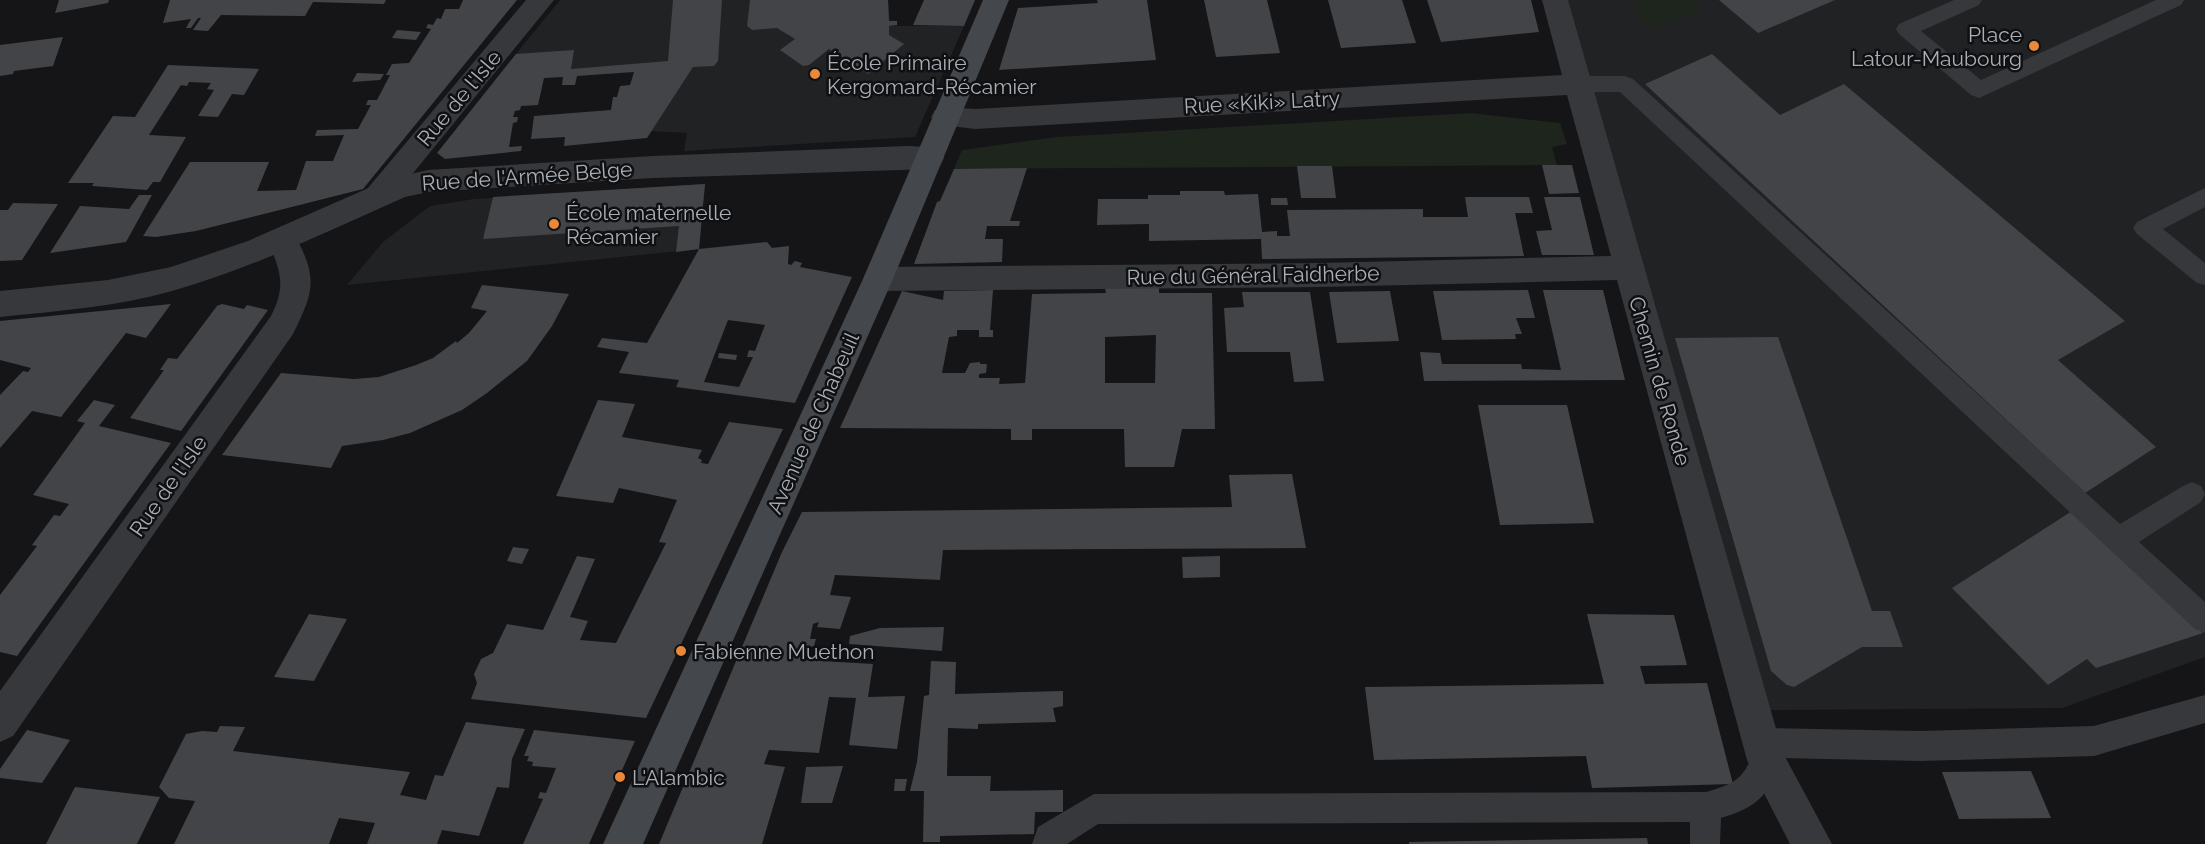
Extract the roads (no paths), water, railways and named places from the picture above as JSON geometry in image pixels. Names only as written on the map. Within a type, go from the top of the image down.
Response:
[{"type":"main road","name":"Avenue de Chabeuil","points":[[623,844],[878,279],[996,0]]},
{"type":"street","name":"Rue de l'Isle","points":[[378,196],[540,0]]},
{"type":"street","name":"Chemin de Ronde","points":[[1555,0],[1764,752],[1812,844]]},
{"type":"street","name":"Rue «Kiki» Latry","points":[[948,111],[975,119],[1579,84]]},
{"type":"street","name":"Rue de l'Armée Belge","points":[[0,304],[57,298],[169,280],[219,265],[399,187],[428,181],[849,159],[930,158]]},
{"type":"street","name":"Rue de l'Isle","points":[[0,723],[282,325],[294,303],[299,286],[294,265],[282,239]]},
{"type":"street","name":"Rue du Général Faidherbe","points":[[878,279],[1319,275],[1628,268]]},
{"type":"lane","points":[[1972,0],[1906,30],[1979,90],[2174,0]]},
{"type":"lane","points":[[1579,84],[1625,84],[2117,542],[2205,620]]},
{"type":"lane","points":[[2205,197],[2145,228],[2205,276]]},
{"type":"lane","points":[[2117,542],[2192,494]]},
{"type":"lane","points":[[1047,844],[1049,838],[1094,809],[1706,807],[1743,796],[1752,790],[1764,752],[2094,741],[2205,710]]},
{"type":"lane","points":[[1705,844],[1706,807]]},
{"type":"place","name":"Place Latour-Maubourg","points":[[2034,46]]},
{"type":"place","name":"École Primaire Kergomard-Récamier","points":[[815,74]]},
{"type":"place","name":"École maternelle Récamier","points":[[554,224]]},
{"type":"place","name":"Fabienne Muethon","points":[[681,651]]},
{"type":"place","name":"L'Alambic","points":[[620,777]]}]
